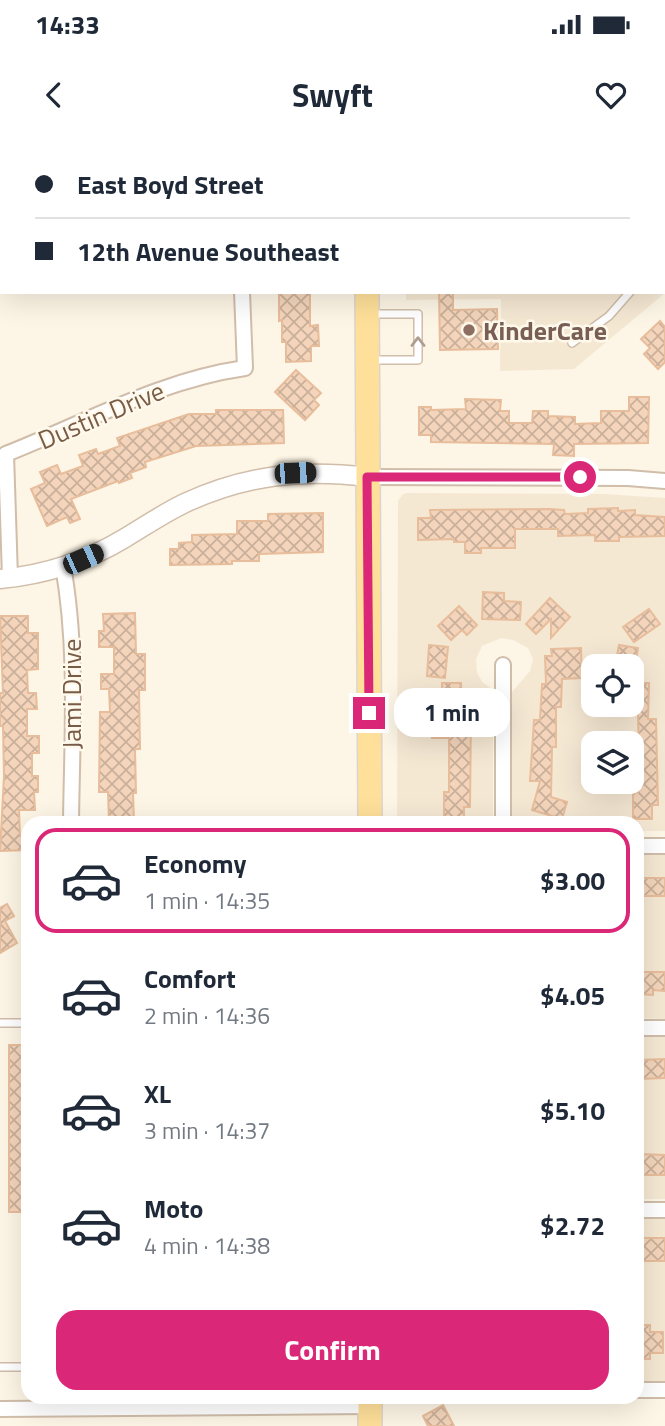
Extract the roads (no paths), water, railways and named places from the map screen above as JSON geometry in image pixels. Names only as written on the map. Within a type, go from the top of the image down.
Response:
[{"type":"main road","points":[[367,303],[370,816]]},
{"type":"street","name":"Dustin Drive","points":[[5,579],[6,454],[160,389],[197,377],[245,368],[243,294]]},
{"type":"street","points":[[5,579],[63,566],[106,549],[187,502],[264,476],[335,473],[367,477],[628,478],[665,481]]},
{"type":"street","name":"Jami Drive","points":[[63,566],[71,613],[71,816]]},
{"type":"street","points":[[503,665],[503,816]]},
{"type":"street","points":[[644,846],[665,846]]},
{"type":"street","points":[[644,1028],[665,1028]]},
{"type":"street","points":[[644,1210],[665,1210]]},
{"type":"street","points":[[644,1390],[665,1390]]},
{"type":"street","points":[[0,1409],[100,1404]]},
{"type":"street","points":[[229,1404],[370,1409]]},
{"type":"lane","points":[[572,343],[609,316],[628,294]]},
{"type":"lane","points":[[367,303],[418,313],[418,359],[367,360]]},
{"type":"lane","points":[[0,1023],[21,1023]]},
{"type":"lane","points":[[0,1367],[21,1367]]},
{"type":"place","name":"KinderCare","points":[[469,330]]}]
